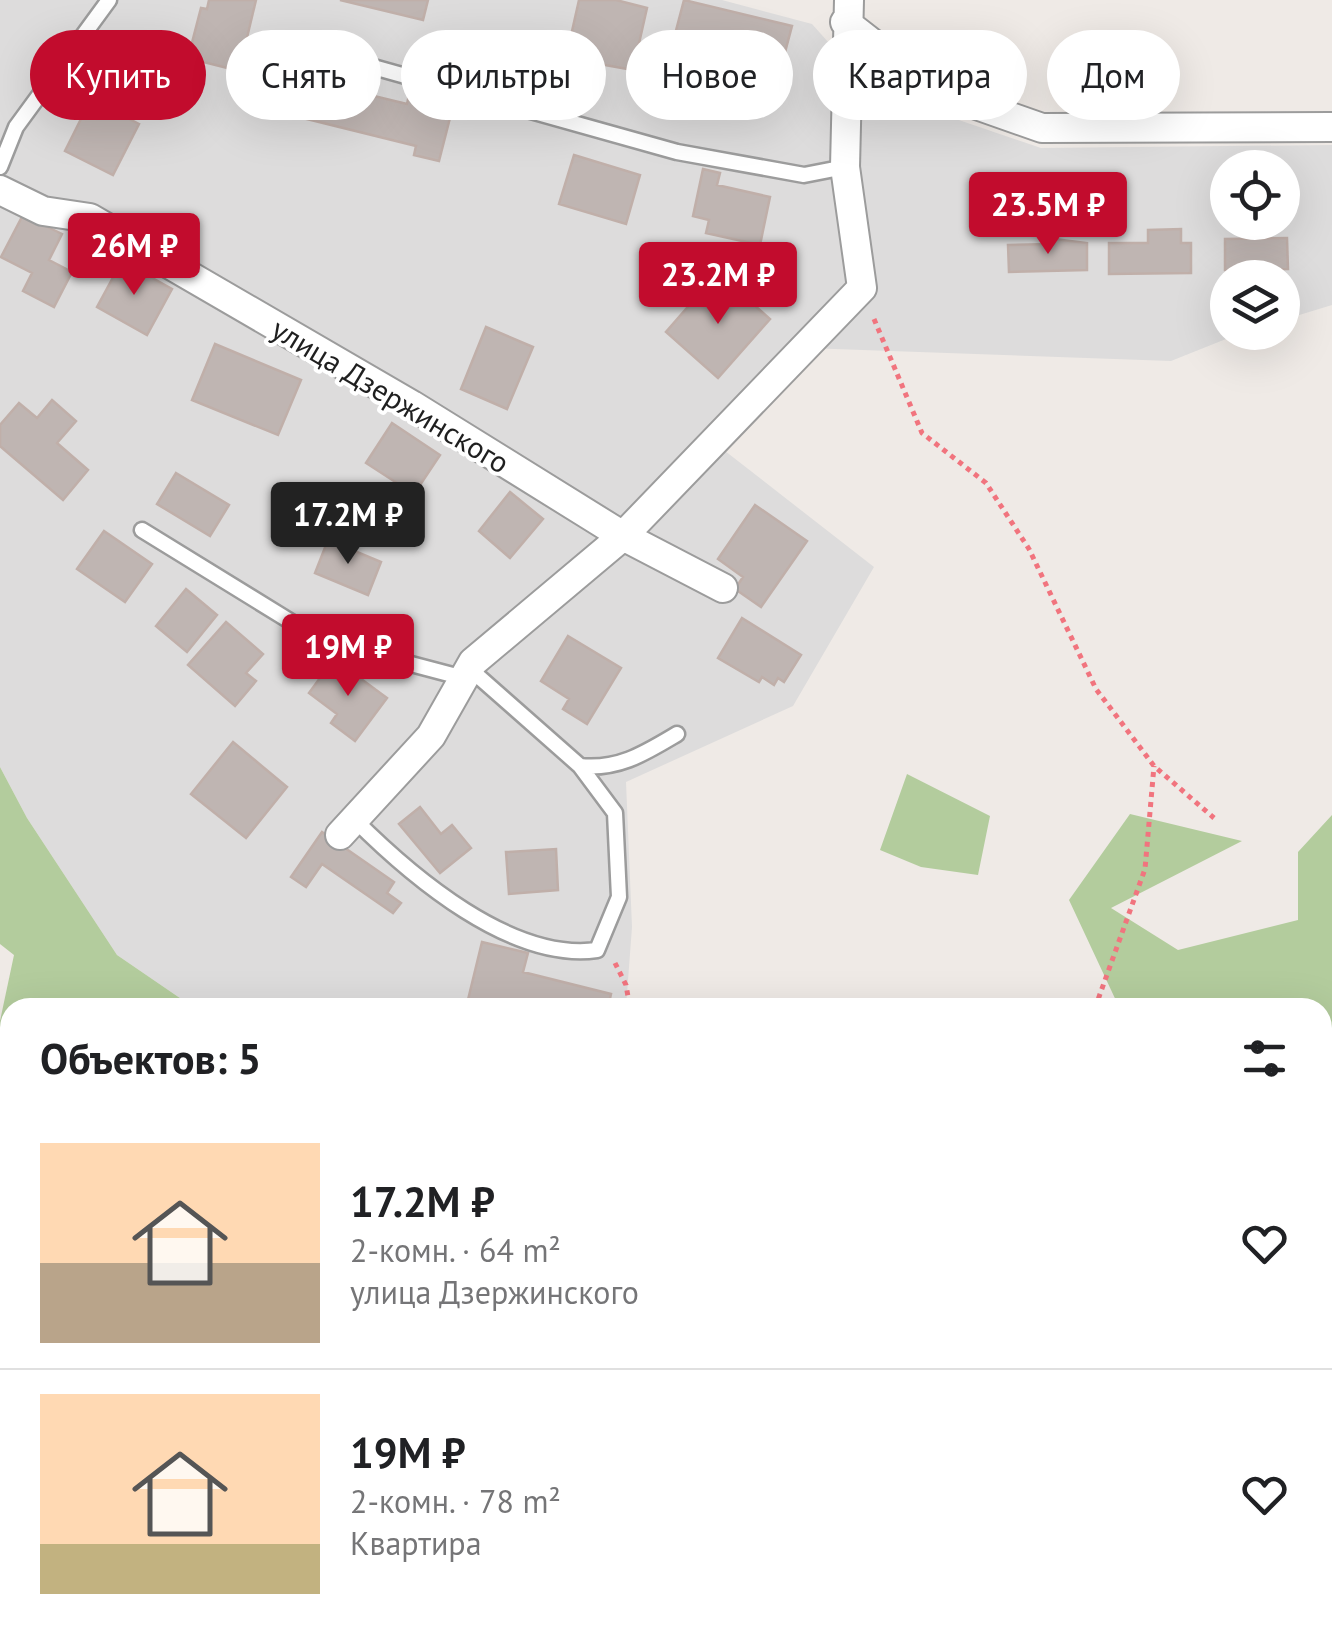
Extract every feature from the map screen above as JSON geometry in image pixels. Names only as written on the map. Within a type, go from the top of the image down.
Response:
[{"type":"street","points":[[844,6],[931,89],[1042,128],[1332,127]]},
{"type":"street","points":[[347,827],[431,736],[467,674],[623,536],[862,288],[845,167],[844,6]]},
{"type":"street","name":"улица Дзержинского","points":[[0,190],[42,211],[90,218],[412,405],[623,536],[723,588]]},
{"type":"lane","points":[[0,167],[16,128],[109,0]]},
{"type":"lane","points":[[381,69],[677,152],[804,174],[845,167]]},
{"type":"lane","points":[[142,530],[293,623],[392,659],[467,674],[580,766],[615,812],[619,897],[597,950],[574,953],[522,937],[462,910],[347,827]]},
{"type":"lane","points":[[580,766],[600,768],[635,760],[677,734]]},
{"type":"path","points":[[862,288],[922,432],[986,482],[1029,549],[1096,689],[1154,766],[1214,818]]},
{"type":"path","points":[[1100,998],[1145,870],[1154,766]]},
{"type":"path","points":[[604,940],[628,998]]},
{"type":"shaded area","points":[[0,0],[722,0],[812,24],[817,30],[813,30],[813,120],[959,120],[1041,148],[1332,145],[1332,305],[1300,315],[1300,260],[1210,260],[1210,345],[1171,361],[806,348],[716,444],[874,567],[793,706],[626,782],[632,927],[627,998],[180,998],[117,955],[27,818],[0,767]]},
{"type":"green space","points":[[0,767],[27,818],[117,955],[180,998],[5,998],[14,955],[0,944]]},
{"type":"green space","points":[[907,774],[990,816],[978,875],[921,867],[880,850]]},
{"type":"green space","points":[[1130,814],[1242,841],[1111,908],[1178,950],[1298,920],[1298,852],[1332,815],[1332,998],[1115,998],[1069,900]]},
{"type":"building","points":[[209,0],[256,0],[249,30],[226,30],[226,68],[206,63],[206,30],[195,30],[201,8],[207,9]]},
{"type":"building","points":[[340,0],[428,0],[423,20]]},
{"type":"building","points":[[579,0],[616,0],[647,8],[642,30],[626,30],[626,69],[606,65],[606,30],[572,30]]},
{"type":"building","points":[[684,0],[792,26],[791,30],[676,30]]},
{"type":"building","points":[[381,98],[401,103],[401,120],[449,120],[439,161],[414,155],[416,146],[311,120],[381,120]]},
{"type":"building","points":[[80,120],[131,120],[139,124],[113,175],[65,151]]},
{"type":"building","points":[[574,155],[640,175],[626,224],[559,204]]},
{"type":"building","points":[[703,169],[720,173],[717,185],[770,197],[760,245],[706,233],[709,220],[693,216]]},
{"type":"building","points":[[23,215],[62,234],[49,260],[72,272],[54,307],[23,291],[32,273],[1,257]]},
{"type":"building","points":[[1181,229],[1181,243],[1191,243],[1191,273],[1109,274],[1109,243],[1148,243],[1148,230]]},
{"type":"building","points":[[1054,239],[1087,243],[1087,270],[1009,272],[1008,245],[1054,244]]},
{"type":"building","points":[[1225,240],[1287,240],[1288,260],[1225,260]]},
{"type":"building","points":[[122,261],[172,289],[147,335],[97,307]]},
{"type":"building","points":[[728,282],[770,319],[718,378],[666,332],[707,285],[718,294]]},
{"type":"building","points":[[486,327],[533,347],[507,409],[461,389]]},
{"type":"building","points":[[215,344],[301,380],[278,435],[192,400]]},
{"type":"building","points":[[52,400],[76,421],[57,443],[88,470],[63,500],[0,446],[0,425],[19,403],[37,418]]},
{"type":"building","points":[[392,423],[440,455],[414,494],[366,463]]},
{"type":"building","points":[[176,473],[229,505],[210,536],[157,504]]},
{"type":"building","points":[[510,492],[543,519],[510,558],[479,531]]},
{"type":"building","points":[[755,505],[807,541],[761,607],[735,589],[743,577],[718,559]]},
{"type":"building","points":[[104,531],[152,564],[125,602],[77,569]]},
{"type":"building","points":[[328,540],[381,562],[368,595],[315,573]]},
{"type":"building","points":[[186,589],[217,615],[187,652],[156,626]]},
{"type":"building","points":[[742,618],[801,655],[784,682],[778,678],[774,685],[762,677],[759,682],[718,658]]},
{"type":"building","points":[[226,622],[263,654],[246,673],[256,681],[235,706],[188,665]]},
{"type":"building","points":[[568,636],[621,668],[587,724],[563,709],[569,699],[541,681]]},
{"type":"building","points":[[334,659],[387,698],[355,741],[331,723],[337,714],[309,693]]},
{"type":"building","points":[[233,742],[287,787],[246,838],[191,794]]},
{"type":"building","points":[[420,807],[441,834],[452,825],[471,848],[440,873],[399,824]]},
{"type":"building","points":[[322,832],[394,882],[387,893],[401,903],[393,913],[322,864],[306,887],[291,877]]},
{"type":"building","points":[[556,849],[558,890],[509,894],[506,852]]},
{"type":"building","points":[[482,942],[528,953],[523,972],[611,994],[610,998],[468,998]]}]
